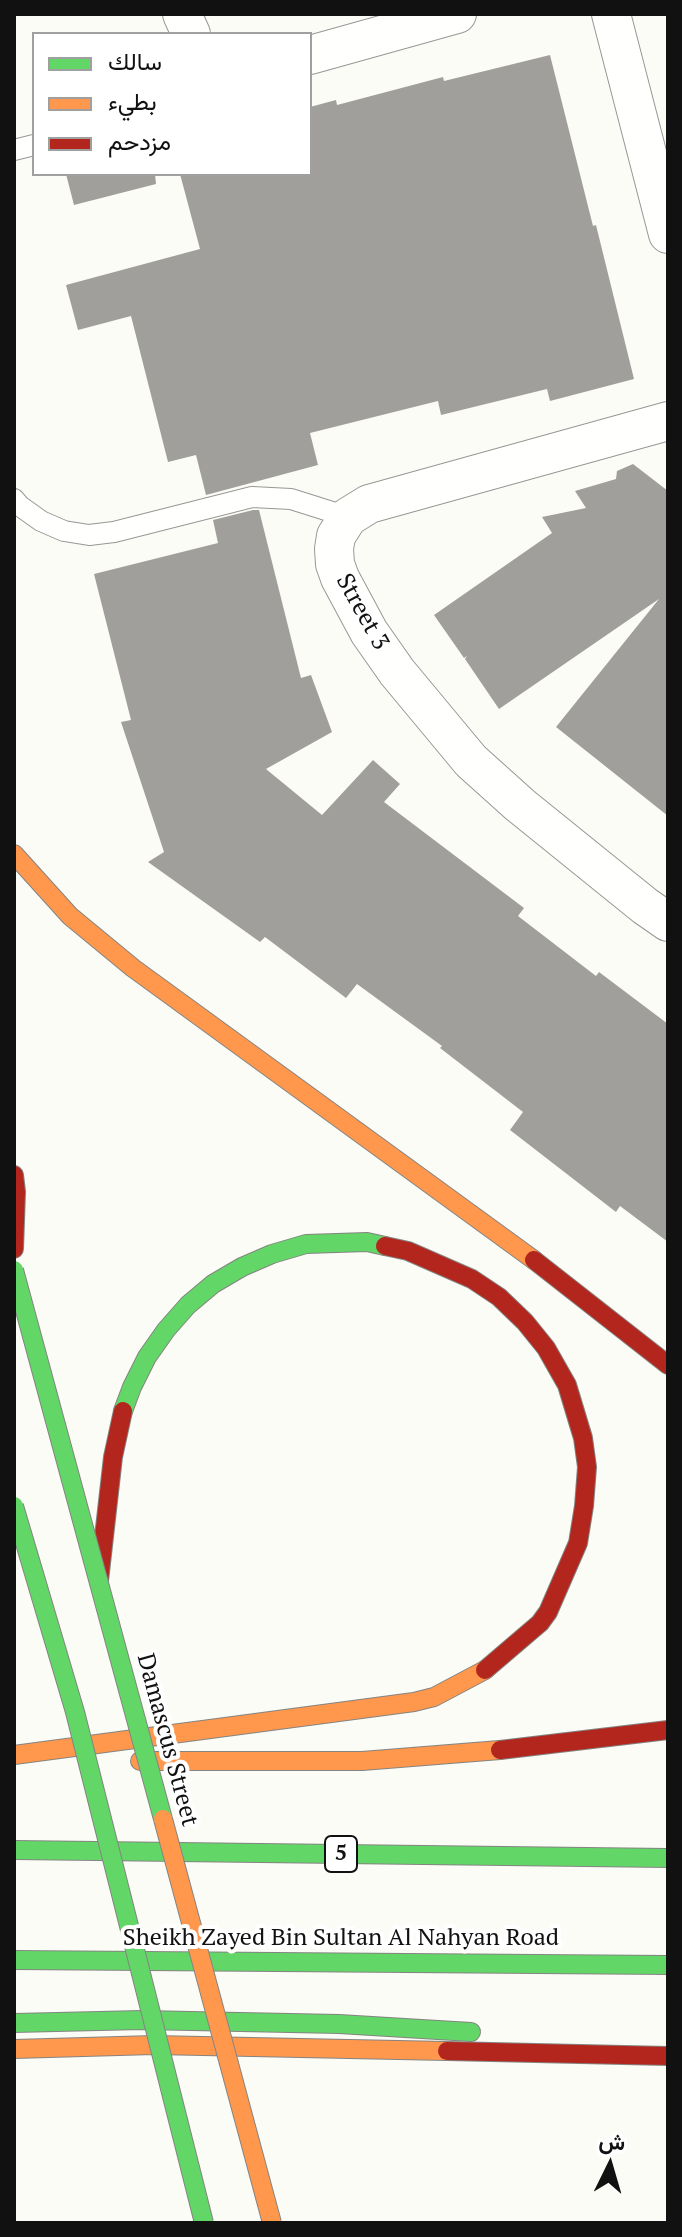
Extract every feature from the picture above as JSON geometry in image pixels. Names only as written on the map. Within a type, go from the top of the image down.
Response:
[{"type":"main road","points":[[14,854],[70,916],[133,968],[501,1235],[668,1365]]},
{"type":"main road","points":[[14,1175],[14,1249]]},
{"type":"main road","points":[[14,1757],[414,1702],[434,1697],[487,1669],[540,1623],[548,1612],[578,1543],[587,1467],[580,1426],[567,1385],[546,1348],[525,1322],[499,1297],[472,1279],[408,1251],[367,1242],[306,1244],[272,1254],[242,1267],[188,1305],[147,1357],[121,1418],[113,1457],[99,1581]]},
{"type":"main road","name":"Damascus Street","points":[[14,1270],[272,2223]]},
{"type":"main road","points":[[14,1506],[75,1712],[204,2223]]},
{"type":"main road","points":[[14,1757],[362,1761],[494,1751],[668,1730]]},
{"type":"main road","name":"5","points":[[14,1850],[668,1858]]},
{"type":"main road","name":"Sheikh Zayed Bin Sultan Al Nahyan Road","points":[[14,1960],[668,1965]]},
{"type":"main road","points":[[14,2023],[142,2020],[324,2024],[498,2034],[668,2053]]},
{"type":"main road","points":[[14,2049],[154,2045],[668,2053]]},
{"type":"main road","points":[[189,2223],[194,2185]]},
{"type":"street","points":[[312,54],[457,14]]},
{"type":"street","points":[[611,14],[668,234]]},
{"type":"street","points":[[348,517],[386,497],[668,421]]},
{"type":"street","name":"Street 3","points":[[348,517],[336,536],[335,564],[369,632],[397,672],[463,751],[494,782],[668,922]]},
{"type":"lane","points":[[14,499],[41,521],[64,531],[89,535],[114,532],[252,497],[291,499],[348,517]]},
{"type":"building","points":[[550,55],[634,379],[550,401],[547,389],[441,415],[438,401],[310,433],[318,465],[206,495],[196,455],[168,462],[131,316],[78,330],[66,285],[200,249],[181,176],[312,176],[312,106],[336,100],[337,105],[443,77],[444,81]]},
{"type":"building","points":[[67,176],[155,176],[156,184],[74,205]]},
{"type":"building","points":[[633,464],[668,491],[668,816],[556,727],[659,599],[499,709],[465,659],[467,656],[464,658],[434,615],[552,533],[542,517],[586,508],[575,491],[616,479],[617,471]]},
{"type":"building","points":[[259,510],[301,678],[311,675],[332,732],[266,769],[322,815],[373,760],[400,784],[384,802],[524,908],[518,916],[596,976],[599,972],[668,1024],[668,1242],[620,1206],[616,1212],[510,1130],[523,1112],[440,1048],[442,1046],[357,984],[346,998],[265,937],[260,942],[148,862],[164,852],[121,722],[131,720],[94,574],[218,543],[213,520]]},
{"type":"traffic: fast","points":[[123,1411],[147,1357],[166,1330],[188,1305],[213,1284],[272,1254],[306,1244],[367,1242],[385,1246]]},
{"type":"traffic: fast","points":[[14,1270],[163,1819]]},
{"type":"traffic: fast","points":[[14,1506],[75,1712],[204,2223]]},
{"type":"traffic: fast","points":[[14,1850],[668,1858]]},
{"type":"traffic: fast","points":[[14,1960],[668,1965]]},
{"type":"traffic: fast","points":[[14,2023],[142,2020],[339,2024],[471,2032]]},
{"type":"traffic: slow","points":[[14,854],[70,916],[133,968],[534,1260]]},
{"type":"traffic: slow","points":[[14,1755],[414,1702],[434,1697],[485,1670]]},
{"type":"traffic: slow","points":[[140,1761],[362,1761],[500,1750]]},
{"type":"traffic: slow","points":[[163,1819],[272,2223]]},
{"type":"traffic: slow","points":[[14,2049],[154,2045],[447,2051]]},
{"type":"traffic: jam","points":[[14,1175],[14,1249]]},
{"type":"traffic: jam","points":[[385,1246],[408,1251],[472,1279],[499,1297],[525,1322],[546,1348],[567,1385],[583,1438],[587,1467],[578,1543],[548,1612],[540,1623],[485,1670]]},
{"type":"traffic: jam","points":[[534,1260],[668,1365]]},
{"type":"traffic: jam","points":[[99,1581],[113,1457],[123,1411]]},
{"type":"traffic: jam","points":[[500,1750],[668,1730]]},
{"type":"traffic: jam","points":[[447,2051],[668,2056]]}]
